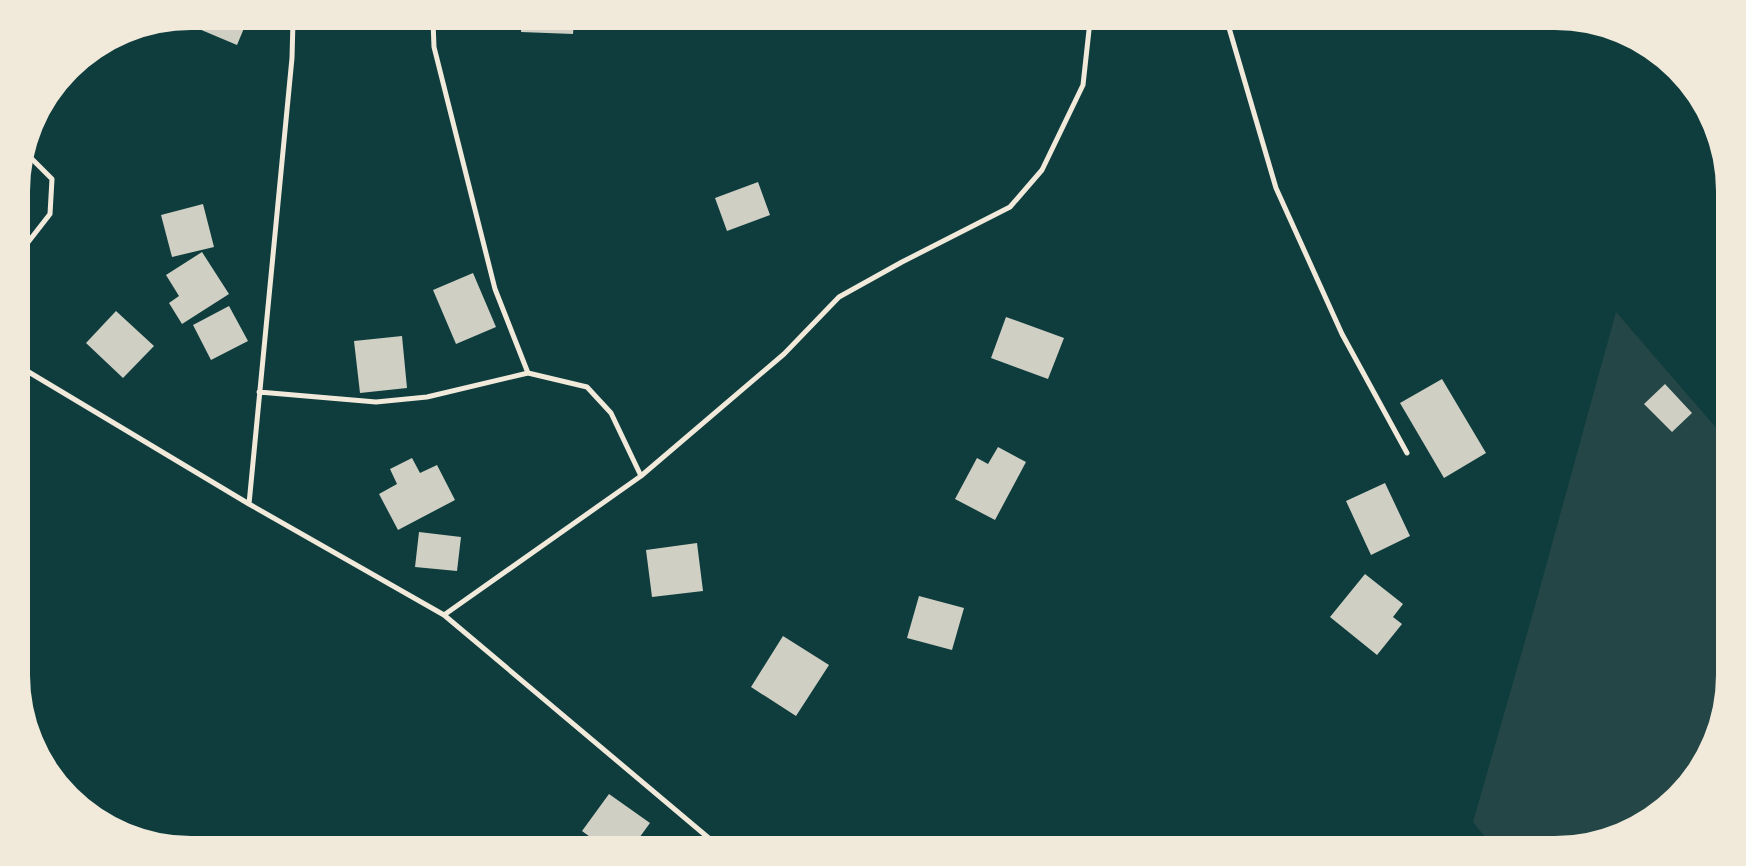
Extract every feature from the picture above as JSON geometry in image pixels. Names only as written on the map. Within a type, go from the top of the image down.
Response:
[{"type":"street","points":[[249,504],[292,58],[293,30]]},
{"type":"street","points":[[433,30],[434,47],[495,289],[528,373]]},
{"type":"street","points":[[444,615],[641,476],[784,354],[839,297],[902,262],[1010,207],[1042,170],[1083,85],[1089,30]]},
{"type":"street","points":[[1230,30],[1276,188],[1342,334],[1406,453]]},
{"type":"street","points":[[30,240],[50,214],[52,179],[33,160]]},
{"type":"street","points":[[30,373],[249,504],[444,615],[706,836]]},
{"type":"street","points":[[259,392],[376,402],[427,397],[528,373],[587,387],[611,413],[641,476]]},
{"type":"shaded area","points":[[1616,312],[1716,428],[1716,685],[1713,706],[1707,727],[1689,764],[1661,796],[1644,809],[1607,827],[1586,833],[1565,836],[1484,836],[1473,822]]},
{"type":"building","points":[[201,30],[243,30],[237,45]]},
{"type":"building","points":[[521,30],[573,30],[573,34],[521,32]]},
{"type":"building","points":[[758,182],[770,215],[727,231],[715,198]]},
{"type":"building","points":[[203,204],[214,247],[172,257],[161,215]]},
{"type":"building","points":[[202,252],[229,294],[182,324],[169,303],[179,296],[166,275]]},
{"type":"building","points":[[473,273],[496,327],[456,344],[433,290]]},
{"type":"building","points":[[229,306],[248,341],[211,360],[193,325]]},
{"type":"building","points":[[116,311],[154,346],[123,378],[86,343]]},
{"type":"building","points":[[1006,317],[1064,338],[1048,379],[991,358]]},
{"type":"building","points":[[402,336],[407,388],[360,393],[354,341]]},
{"type":"building","points":[[1442,379],[1486,453],[1444,478],[1400,403]]},
{"type":"building","points":[[1665,384],[1692,413],[1672,432],[1644,404]]},
{"type":"building","points":[[998,447],[1026,462],[995,520],[955,499],[977,458],[988,464]]},
{"type":"building","points":[[412,458],[420,473],[437,465],[455,500],[398,530],[379,494],[397,484],[390,469]]},
{"type":"building","points":[[1385,483],[1410,536],[1371,555],[1346,501]]},
{"type":"building","points":[[419,532],[461,537],[457,571],[415,567]]},
{"type":"building","points":[[697,543],[703,591],[652,597],[646,550]]},
{"type":"building","points":[[1365,574],[1403,604],[1393,617],[1402,624],[1377,655],[1330,617]]},
{"type":"building","points":[[919,596],[964,608],[952,650],[907,638]]},
{"type":"building","points":[[783,636],[829,665],[796,716],[751,687]]},
{"type":"building","points":[[609,794],[650,823],[641,836],[589,836],[582,831]]}]
